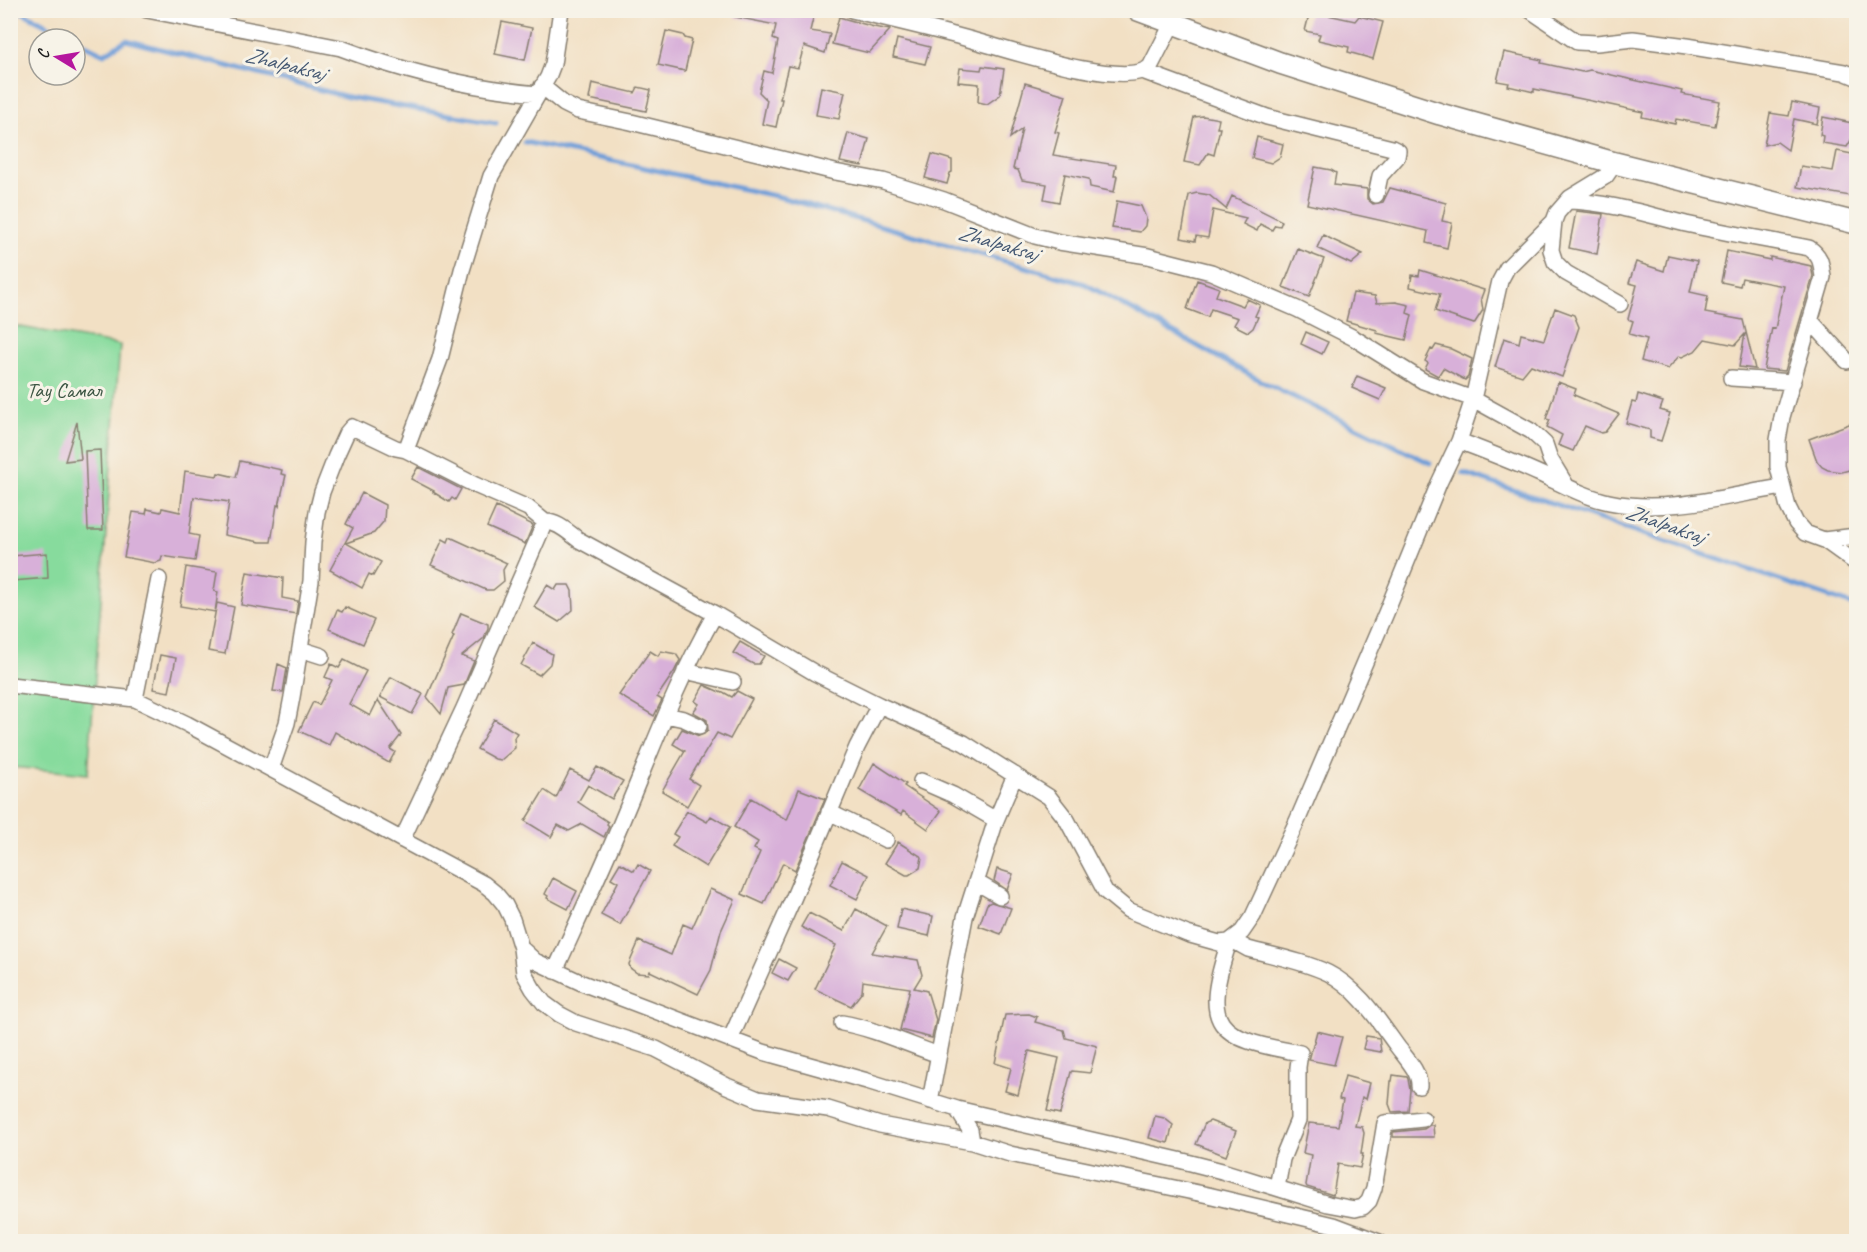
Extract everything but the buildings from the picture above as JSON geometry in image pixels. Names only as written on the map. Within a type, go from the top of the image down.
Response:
[{"type":"main road","points":[[1138,10],[1358,89],[1615,163],[1857,222]]},
{"type":"street","points":[[147,10],[341,48],[363,57],[461,83],[540,90],[578,111],[834,172],[883,181],[944,200],[1043,238],[1148,256],[1211,272],[1297,309],[1354,338],[1423,381],[1473,399],[1531,431],[1545,444],[1550,459],[1567,487]]},
{"type":"street","points":[[406,450],[440,358],[462,270],[491,176],[553,64],[561,10]]},
{"type":"street","points":[[852,10],[1071,66],[1130,74],[1145,72],[1267,117],[1392,148],[1398,151],[1397,157],[1380,176],[1376,195]]},
{"type":"street","points":[[1530,10],[1577,42],[1597,43],[1633,39],[1844,72],[1857,77]]},
{"type":"street","points":[[1145,72],[1157,57],[1172,24]]},
{"type":"street","points":[[1615,163],[1606,176],[1568,201],[1557,213],[1551,250],[1555,262],[1566,273],[1620,304]]},
{"type":"street","points":[[1568,201],[1590,201],[1631,209],[1708,229],[1809,248],[1816,253],[1821,260],[1823,277],[1782,417],[1778,440],[1778,467],[1788,507],[1796,523],[1805,533],[1824,540],[1857,563]]},
{"type":"street","points":[[1277,1188],[1282,1159],[1298,1120],[1300,1053],[1235,1036],[1220,1021],[1214,1000],[1219,974],[1233,939],[1253,916],[1298,819],[1382,624],[1439,483],[1459,441],[1473,399],[1500,281],[1507,268],[1554,221]]},
{"type":"street","points":[[1810,320],[1847,361]]},
{"type":"street","points":[[1731,378],[1793,382]]},
{"type":"street","points":[[271,769],[287,723],[311,581],[317,512],[322,492],[346,434],[352,427],[396,448],[406,450],[475,485],[528,507],[545,522],[550,521],[579,540],[715,614],[796,662],[879,705],[964,743],[1049,797],[1067,820],[1105,891],[1128,910],[1187,934],[1219,944],[1233,939]]},
{"type":"street","points":[[1459,441],[1606,502],[1626,505],[1650,506],[1700,502],[1782,487]]},
{"type":"street","points":[[402,840],[464,708],[545,522]]},
{"type":"street","points":[[1824,540],[1857,536]]},
{"type":"street","points":[[135,699],[159,579]]},
{"type":"street","points":[[555,971],[613,843],[685,671],[715,614]]},
{"type":"street","points":[[300,649],[322,656]]},
{"type":"street","points":[[685,671],[733,682]]},
{"type":"street","points":[[10,685],[135,699],[188,724],[484,884],[505,905],[521,948],[524,973],[544,1003],[576,1023],[656,1048],[727,1086],[758,1099],[828,1109],[880,1125],[972,1142],[1010,1154],[1334,1224],[1379,1242]]},
{"type":"street","points":[[730,1040],[857,747],[879,705]]},
{"type":"street","points":[[666,715],[684,719],[699,726]]},
{"type":"street","points":[[930,1101],[965,917],[996,820],[1015,775]]},
{"type":"street","points":[[921,781],[953,795],[996,820]]},
{"type":"street","points":[[829,812],[886,840]]},
{"type":"street","points":[[976,882],[1000,896]]},
{"type":"street","points":[[1233,939],[1248,949],[1306,965],[1328,974],[1348,987],[1362,1001],[1415,1071],[1419,1086]]},
{"type":"street","points":[[521,948],[535,961],[622,1000],[763,1052],[957,1109],[1183,1161],[1328,1204],[1355,1209],[1363,1207],[1369,1201],[1374,1188],[1385,1123],[1423,1119]]},
{"type":"street","points":[[842,1023],[879,1031],[904,1043],[939,1055]]},
{"type":"street","points":[[957,1109],[970,1130],[972,1142]]},
{"type":"green space","name":"Тау Самал","points":[[10,325],[120,345],[88,774],[11,767]]},
{"type":"waterway","name":"Zhalpaksaj","points":[[18,10],[51,27]]},
{"type":"waterway","name":"Zhalpaksaj","points":[[87,46],[104,54],[126,40],[348,97],[496,123]]},
{"type":"waterway","name":"Zhalpaksaj","points":[[525,142],[780,197],[1085,284],[1263,382],[1430,463]]},
{"type":"waterway","name":"Zhalpaksaj","points":[[1463,473],[1856,606]]}]
